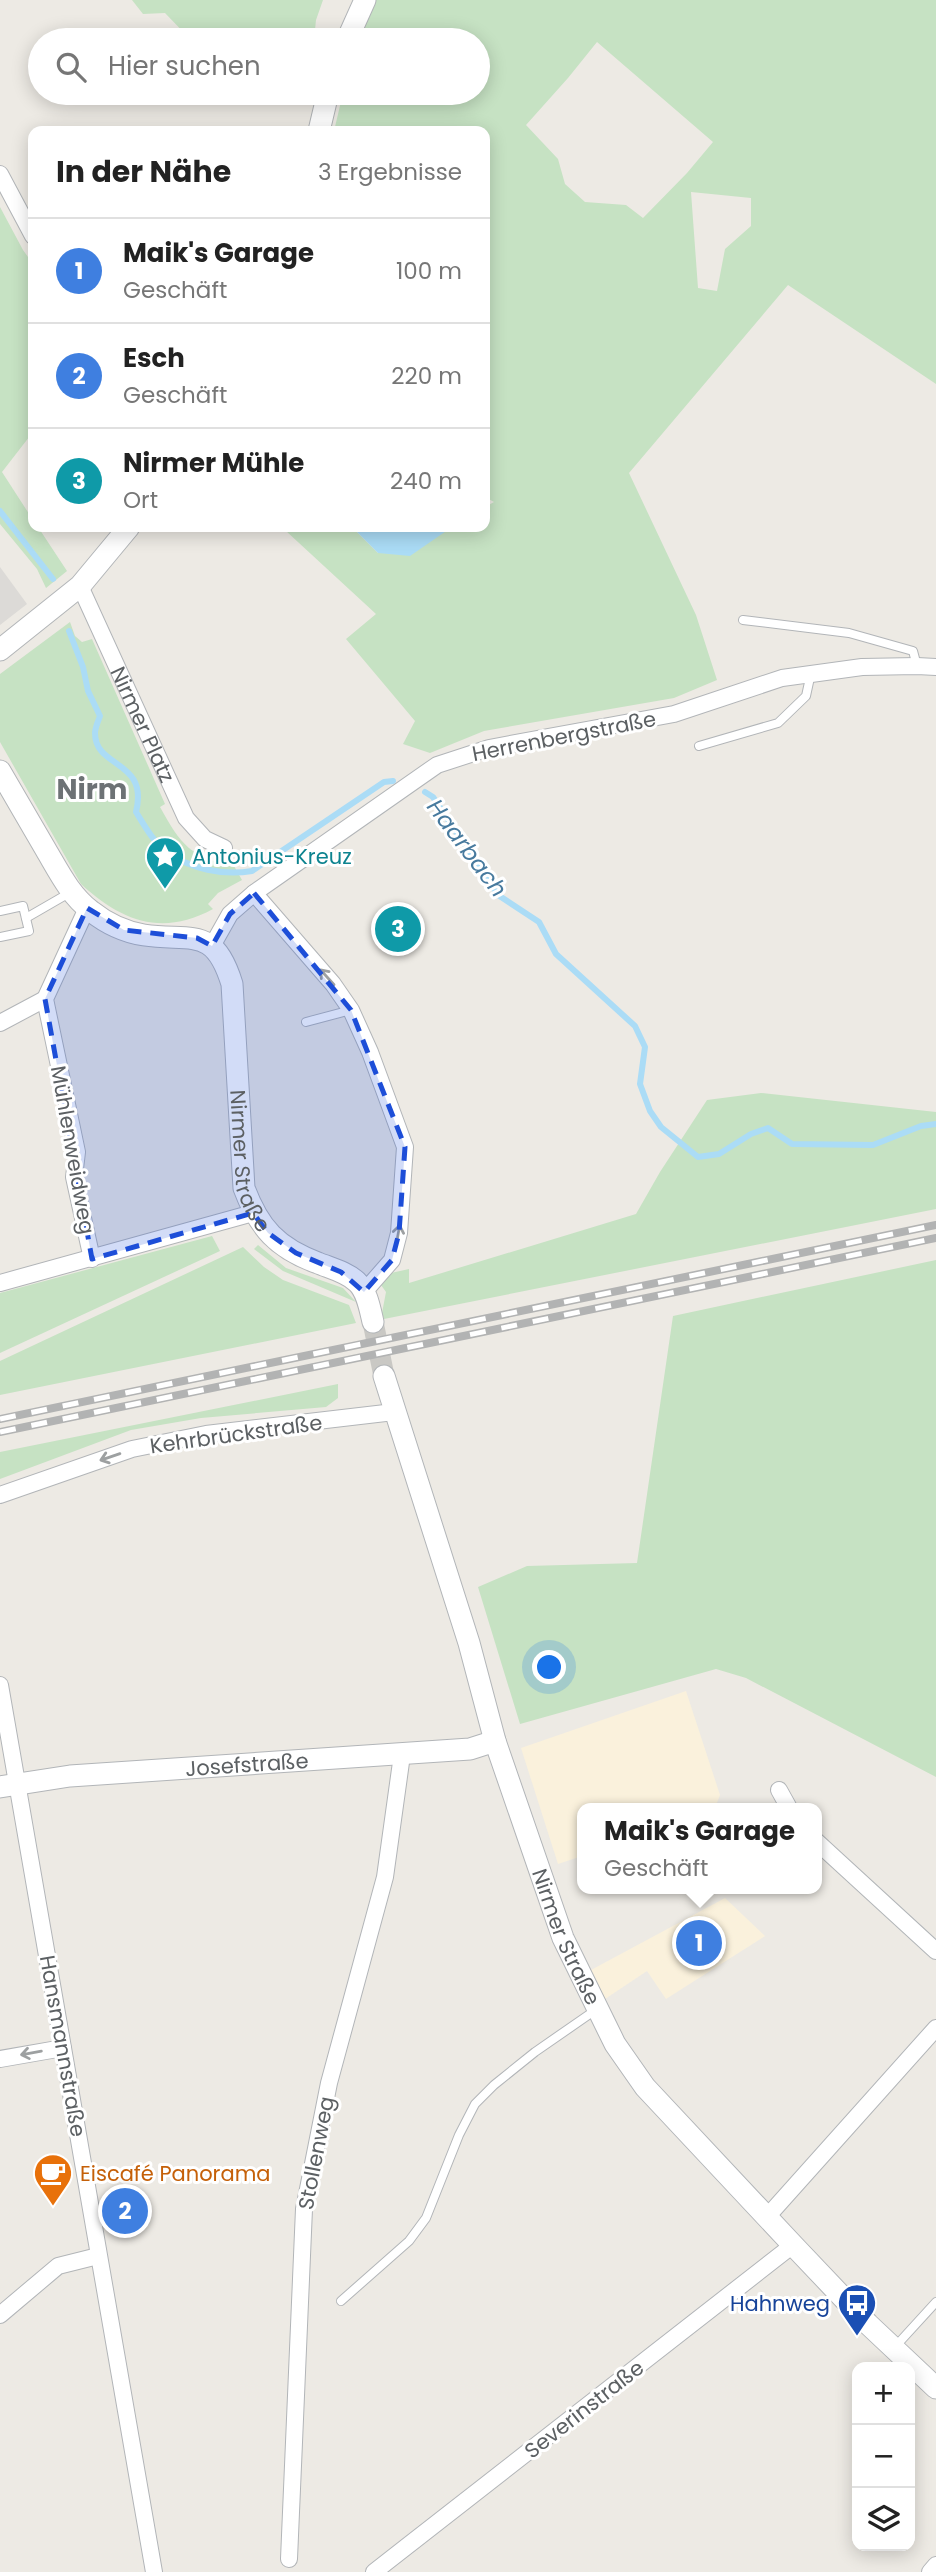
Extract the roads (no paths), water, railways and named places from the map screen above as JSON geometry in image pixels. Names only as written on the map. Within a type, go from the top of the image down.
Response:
[{"type":"street","points":[[352,28],[365,0]]},
{"type":"street","points":[[320,126],[325,105]]},
{"type":"street","points":[[0,174],[28,227]]},
{"type":"street","points":[[0,650],[80,586],[125,532]]},
{"type":"street","name":"Nirmer Platz","points":[[80,586],[186,818],[205,839],[224,848]]},
{"type":"street","name":"Herrenbergstraße","points":[[212,946],[230,914],[254,893],[437,765],[489,748],[674,714],[782,678],[862,667],[936,667]]},
{"type":"street","points":[[0,771],[71,892],[87,908],[124,930],[145,935],[197,939],[212,946]]},
{"type":"street","points":[[254,893],[333,984],[351,1010],[370,1052],[405,1147],[399,1233],[392,1260],[364,1292],[373,1322]]},
{"type":"street","points":[[0,1023],[45,999],[87,908]]},
{"type":"street","name":"Nirmer Straße","points":[[212,946],[225,960],[232,984],[244,1188],[253,1213],[268,1233],[281,1243],[313,1262],[341,1272],[357,1282],[364,1292]]},
{"type":"street","name":"Mühlenweidweg","points":[[45,999],[77,1152],[74,1177],[92,1259]]},
{"type":"street","points":[[0,1283],[253,1213]]},
{"type":"street","name":"Nirmer Straße","points":[[384,1376],[469,1643],[495,1741],[563,1938],[615,2044],[645,2087],[793,2245],[936,2388]]},
{"type":"street","name":"Kehrbrückstraße","points":[[0,1495],[132,1449],[206,1434],[394,1412]]},
{"type":"street","name":"Hansmannstraße","points":[[0,1685],[9,1785],[63,2048],[154,2572]]},
{"type":"street","name":"Josefstraße","points":[[9,1785],[70,1776],[470,1749],[495,1741]]},
{"type":"street","name":"Stollenweg","points":[[289,2559],[304,2208],[329,2083],[385,1877],[402,1755]]},
{"type":"street","points":[[779,1790],[786,1803]]},
{"type":"street","points":[[822,1847],[936,1951]]},
{"type":"street","points":[[767,2217],[936,2028]]},
{"type":"street","points":[[0,2059],[63,2048]]},
{"type":"street","name":"Severinstraße","points":[[374,2572],[793,2245]]},
{"type":"street","points":[[0,2315],[58,2266],[98,2256]]},
{"type":"street","points":[[930,2572],[936,2565]]},
{"type":"lane","points":[[743,620],[849,633],[913,651],[917,666]]},
{"type":"lane","points":[[699,746],[778,723],[806,696],[811,673]]},
{"type":"lane","points":[[26,918],[71,892]]},
{"type":"lane","points":[[0,911],[23,906],[29,930],[0,937]]},
{"type":"lane","points":[[306,1022],[351,1010]]},
{"type":"lane","points":[[341,2301],[409,2241],[426,2218],[459,2134],[475,2104],[535,2052],[597,2009]]},
{"type":"lane","points":[[894,2348],[936,2302]]},
{"type":"water","points":[[357,532],[445,532],[410,556],[378,553]]},
{"type":"waterway","name":"Haarbach","points":[[0,511],[53,579]]},
{"type":"waterway","name":"Haarbach","points":[[69,631],[83,667],[88,691],[100,716],[95,731],[97,745],[129,773],[135,782],[138,795],[136,812],[154,839],[167,852],[186,863],[219,872],[252,871],[384,782],[393,781]]},
{"type":"waterway","name":"Haarbach","points":[[425,792],[433,797],[498,895],[539,922],[556,954],[635,1026],[645,1047],[640,1084],[650,1111],[661,1127],[698,1157],[719,1154],[751,1134],[768,1128],[792,1144],[873,1145],[921,1126],[936,1124]]},
{"type":"tunnel","points":[[373,1322],[384,1376]]},
{"type":"railway","points":[[0,1419],[936,1225]]},
{"type":"railway","points":[[0,1432],[936,1238]]},
{"type":"place","name":"Antonius-Kreuz","points":[[165,890]]},
{"type":"place","name":"Nirmer Mühle","points":[[398,929]]},
{"type":"place","name":"Maik's Garage","points":[[699,1943]]},
{"type":"place","name":"Eiscafé Panorama","points":[[53,2207]]},
{"type":"place","name":"Esch","points":[[125,2211]]},
{"type":"place","name":"Hahnweg","points":[[857,2337]]},
{"type":"district","name":"Nirm","points":[[92,789]]}]
